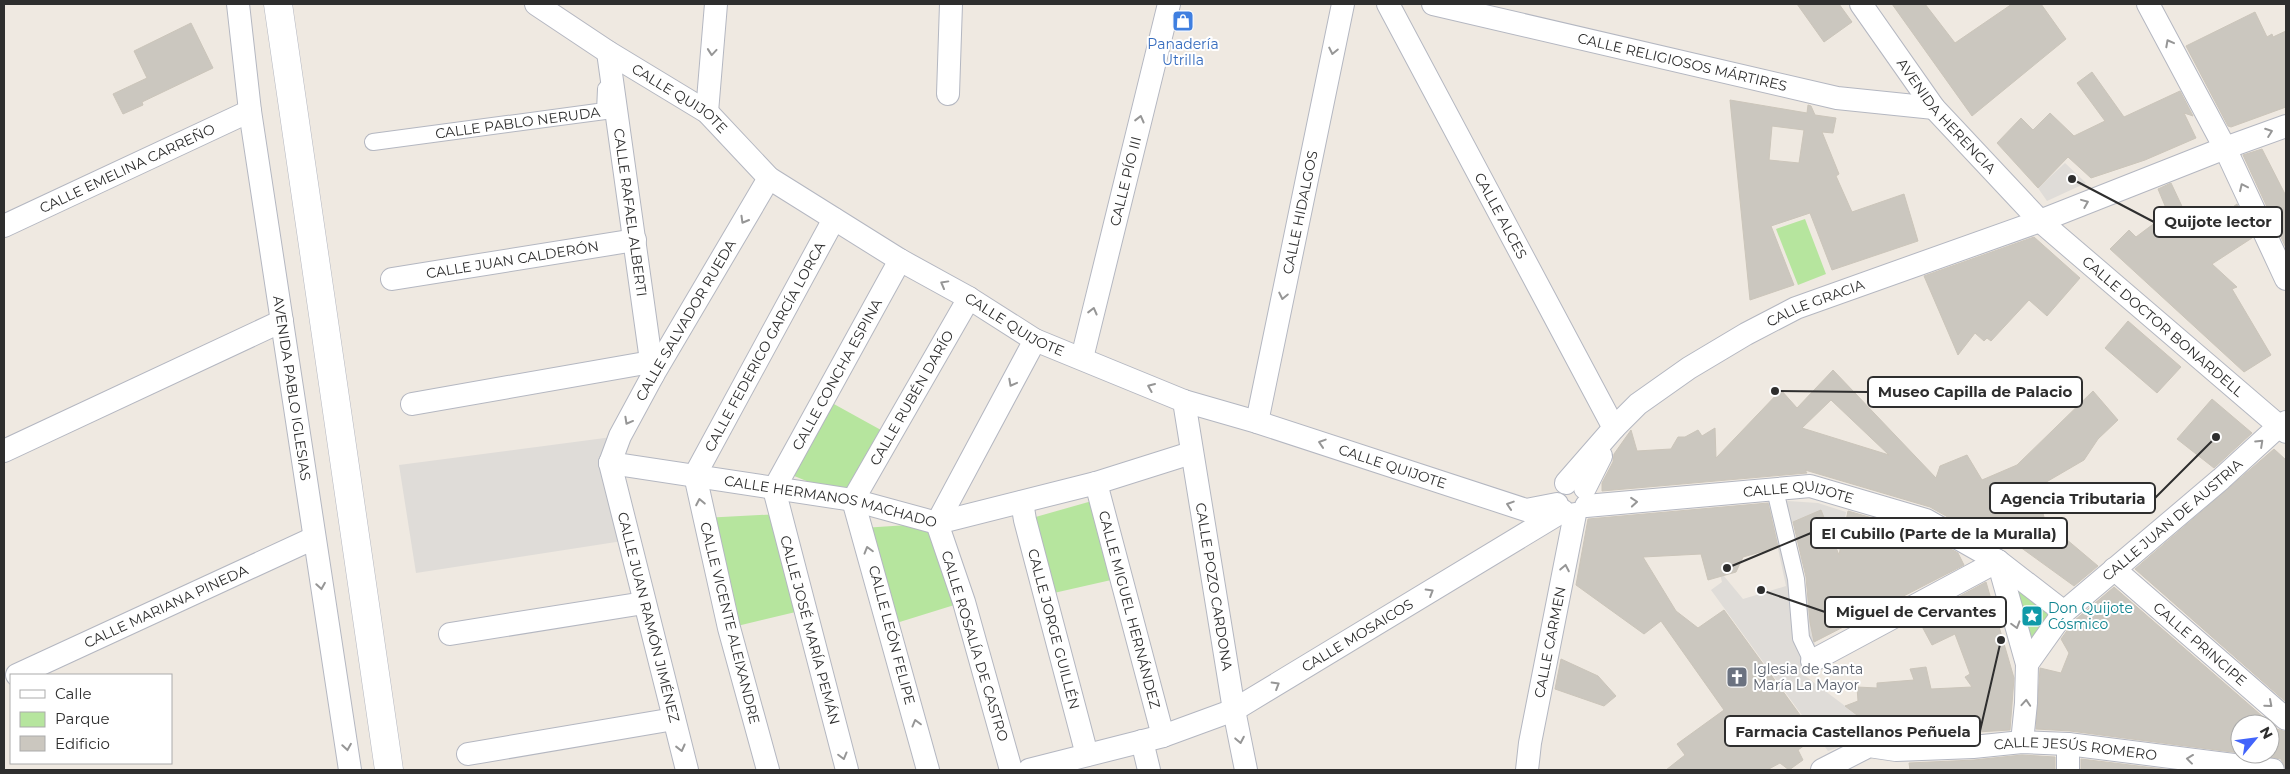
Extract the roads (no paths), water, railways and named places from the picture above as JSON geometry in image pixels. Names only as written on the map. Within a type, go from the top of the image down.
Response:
[{"type":"main road","points":[[278,4],[389,770]]},
{"type":"street","name":"AVENIDA PABLO IGLESIAS","points":[[238,4],[250,111],[350,770]]},
{"type":"street","name":"CALLE QUIJOTE","points":[[536,4],[608,52],[707,112],[769,178],[900,260],[969,298],[1035,340],[1184,401],[1257,422],[1526,510],[1572,501],[1775,490],[1810,486],[1926,520],[1998,561],[2064,612]]},
{"type":"street","points":[[707,112],[716,4]]},
{"type":"street","points":[[948,94],[951,4]]},
{"type":"street","name":"CALLE PÍO III","points":[[1082,358],[1169,4]]},
{"type":"street","name":"CALLE HIDALGOS","points":[[1257,422],[1343,4]]},
{"type":"street","name":"CALLE ALCES","points":[[1388,4],[1614,428]]},
{"type":"street","name":"CALLE RELIGIOSOS MÁRTIRES","points":[[1434,4],[1838,98],[1934,108]]},
{"type":"street","name":"AVENIDA HERENCIA","points":[[1861,4],[1934,108],[2040,221]]},
{"type":"street","points":[[2148,4],[2225,148],[2286,279]]},
{"type":"street","name":"CALLE PABLO NERUDA","points":[[373,142],[605,111],[608,52]]},
{"type":"street","name":"CALLE RAFAEL ALBERTI","points":[[608,52],[652,368]]},
{"type":"street","name":"CALLE EMELINA CARREÑO","points":[[4,226],[250,111]]},
{"type":"street","name":"CALLE GRACIA","points":[[1572,501],[1614,428],[1638,404],[1689,368],[1746,334],[1796,308],[2040,221],[2286,126]]},
{"type":"street","name":"CALLE SALVADOR RUEDA","points":[[610,464],[620,436],[652,368],[769,178]]},
{"type":"street","name":"CALLE FEDERICO GARCÍA LORCA","points":[[695,475],[834,219]]},
{"type":"street","name":"CALLE DOCTOR BONARDELL","points":[[2040,221],[2284,427]]},
{"type":"street","name":"CALLE JUAN CALDERÓN","points":[[392,279],[635,240]]},
{"type":"street","name":"CALLE CONCHA ESPINA","points":[[774,489],[900,260]]},
{"type":"street","name":"CALLE RUBÉN DARÍO","points":[[853,500],[969,298]]},
{"type":"street","points":[[4,451],[282,321]]},
{"type":"street","points":[[937,523],[1035,340]]},
{"type":"street","points":[[412,404],[652,368]]},
{"type":"street","name":"CALLE POZO CARDONA","points":[[1184,401],[1234,710],[1246,770]]},
{"type":"street","name":"CALLE JUAN DE AUSTRIA","points":[[2027,664],[2064,612],[2284,427]]},
{"type":"street","name":"CALLE HERMANOS MACHADO","points":[[610,464],[695,475],[853,500],[937,523],[1096,483],[1191,452]]},
{"type":"street","name":"CALLE JUAN RAMÓN JIMÉNEZ","points":[[610,464],[687,770]]},
{"type":"street","name":"CALLE VICENTE ALEIXANDRE","points":[[695,475],[730,628],[768,770]]},
{"type":"street","name":"CALLE MIGUEL HERNÁNDEZ","points":[[1096,483],[1152,739]]},
{"type":"street","name":"CALLE JOSÉ MARÍA PEMÁN","points":[[774,489],[847,770]]},
{"type":"street","points":[[1775,490],[1796,579],[1801,638],[1812,661],[1998,561],[2027,664],[2026,704],[2022,742]]},
{"type":"street","name":"CALLE LEÓN FELIPE","points":[[853,500],[928,770]]},
{"type":"street","name":"CALLE MOSAICOS","points":[[1028,770],[1152,739],[1234,710],[1572,501]]},
{"type":"street","name":"CALLE CARMEN","points":[[1527,770],[1572,501]]},
{"type":"street","name":"CALLE JORGE GUILLÉN","points":[[1022,502],[1025,520],[1087,755]]},
{"type":"street","name":"CALLE ROSALÍA DE CASTRO","points":[[937,523],[964,602],[1011,770]]},
{"type":"street","name":"CALLE MARIANA PINEDA","points":[[18,674],[314,538]]},
{"type":"street","name":"CALLE PRINCIPE","points":[[2114,568],[2286,719]]},
{"type":"street","points":[[450,634],[644,603]]},
{"type":"street","points":[[468,754],[674,719]]},
{"type":"street","points":[[1149,770],[1152,739]]},
{"type":"street","name":"CALLE JESÚS ROMERO","points":[[1822,770],[1869,746],[1899,760],[1973,747],[2022,742],[2068,744],[2273,770]]},
{"type":"street","points":[[1530,743],[1545,770]]},
{"type":"street","points":[[2068,744],[2068,770]]},
{"type":"place","name":"Panadería Utrilla","points":[[1183,21]]},
{"type":"place","name":"Quijote lector","points":[[2072,179]]},
{"type":"place","name":"Museo Capilla de Palacio","points":[[1775,391]]},
{"type":"place","name":"Agencia Tributaria","points":[[2216,437]]},
{"type":"place","name":"El Cubillo (Parte de la Muralla)","points":[[1727,568]]},
{"type":"place","name":"Miguel de Cervantes","points":[[1761,590]]},
{"type":"place","name":"Don Quijote Cósmico","points":[[2032,616]]},
{"type":"place","name":"Farmacia Castellanos Peñuela","points":[[2001,640]]},
{"type":"place","name":"Iglesia de Santa María La Mayor","points":[[1737,677]]}]
